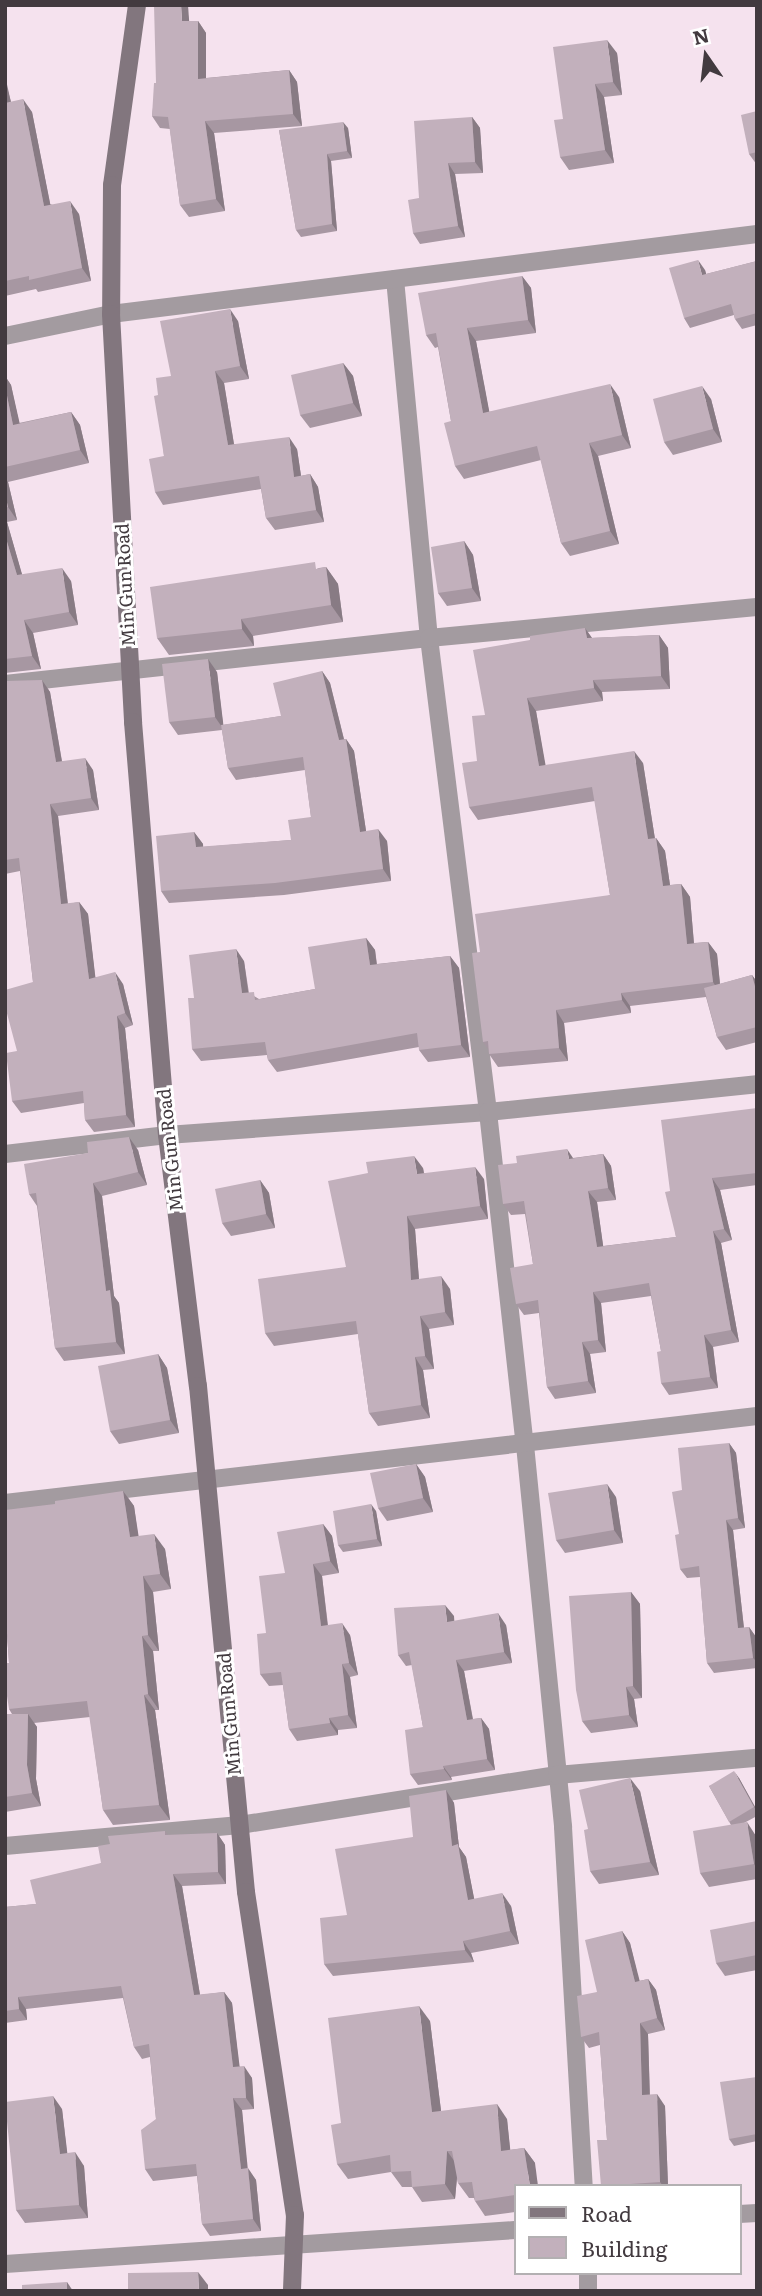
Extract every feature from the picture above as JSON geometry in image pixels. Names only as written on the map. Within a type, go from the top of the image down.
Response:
[{"type":"street","name":"Min Gun Road","points":[[137,5],[112,185],[111,314],[130,672],[167,1135],[207,1482],[246,1892],[295,2214],[292,2291]]},
{"type":"street","points":[[5,337],[111,314],[757,233]]},
{"type":"street","points":[[395,279],[429,638],[488,1112],[525,1445],[557,1775],[584,2184]]},
{"type":"street","points":[[5,684],[429,638],[757,607]]},
{"type":"street","points":[[5,1154],[167,1135],[488,1112],[757,1084]]},
{"type":"street","points":[[5,1503],[207,1482],[757,1416]]},
{"type":"street","points":[[5,1846],[240,1825],[557,1775],[757,1758]]},
{"type":"street","points":[[5,2264],[514,2230]]},
{"type":"building","points":[[154,5],[181,5],[182,21],[198,21],[198,79],[289,70],[293,114],[205,121],[216,199],[180,205],[168,117],[152,116],[156,83]]},
{"type":"building","points":[[607,40],[613,82],[595,84],[605,150],[560,157],[554,120],[563,119],[553,47]]},
{"type":"building","points":[[23,99],[44,206],[70,201],[82,268],[29,280],[29,276],[5,281],[5,103]]},
{"type":"building","points":[[757,111],[757,152],[749,154],[741,115]]},
{"type":"building","points":[[472,117],[475,162],[448,163],[458,226],[413,233],[408,200],[419,198],[414,121]]},
{"type":"building","points":[[343,122],[347,151],[327,154],[332,224],[296,230],[279,130]]},
{"type":"building","points":[[698,260],[702,275],[757,261],[757,313],[735,319],[731,304],[684,318],[669,268]]},
{"type":"building","points":[[522,276],[528,320],[467,328],[483,413],[610,384],[622,435],[589,443],[610,531],[561,543],[537,446],[455,466],[444,423],[451,421],[436,333],[426,335],[418,293]]},
{"type":"building","points":[[230,309],[240,366],[215,371],[228,445],[289,437],[294,477],[310,474],[316,510],[266,518],[259,476],[155,492],[149,459],[164,456],[154,396],[158,395],[156,378],[171,376],[160,321]]},
{"type":"building","points":[[343,363],[353,403],[300,415],[291,375]]},
{"type":"building","points":[[5,386],[13,425],[71,412],[80,450],[5,467]]},
{"type":"building","points":[[702,386],[713,429],[664,442],[653,399]]},
{"type":"building","points":[[5,535],[17,575],[62,568],[69,612],[24,620],[32,656],[5,659]]},
{"type":"building","points":[[464,541],[472,588],[438,593],[431,547]]},
{"type":"building","points":[[315,562],[316,569],[326,567],[331,605],[241,619],[242,629],[157,638],[150,587]]},
{"type":"building","points":[[585,628],[587,638],[659,635],[661,676],[593,680],[594,688],[527,698],[539,766],[634,751],[648,839],[656,838],[663,886],[681,884],[687,944],[708,942],[713,982],[621,993],[622,1000],[556,1010],[559,1048],[489,1054],[488,1041],[483,1042],[472,953],[480,952],[475,914],[610,895],[592,787],[469,807],[462,763],[477,761],[472,716],[485,715],[473,650],[530,640],[530,636]]},
{"type":"building","points":[[208,659],[215,717],[169,722],[162,664]]},
{"type":"building","points":[[322,671],[339,740],[346,739],[360,832],[378,829],[383,869],[275,883],[161,891],[156,836],[194,832],[196,847],[291,840],[288,820],[311,817],[303,757],[228,768],[221,725],[281,716],[273,683]]},
{"type":"building","points":[[42,680],[56,762],[85,758],[91,798],[50,804],[61,904],[79,902],[89,979],[115,972],[125,1013],[117,1016],[126,1115],[85,1120],[83,1091],[12,1101],[6,1053],[17,1051],[5,1006],[5,990],[33,982],[19,858],[5,860],[5,681]]},
{"type":"building","points":[[366,938],[370,965],[450,956],[461,1045],[419,1050],[417,1033],[268,1060],[265,1042],[192,1049],[188,998],[194,998],[189,955],[236,949],[242,993],[254,992],[255,1000],[315,989],[308,947]]},
{"type":"building","points":[[752,975],[757,994],[757,1027],[717,1037],[704,988]]},
{"type":"building","points":[[757,1108],[757,1173],[712,1178],[724,1229],[713,1231],[731,1330],[704,1335],[710,1377],[661,1383],[657,1352],[661,1351],[649,1283],[593,1292],[598,1340],[582,1342],[588,1381],[547,1387],[538,1300],[516,1304],[510,1268],[533,1264],[524,1201],[503,1204],[498,1165],[517,1163],[516,1156],[567,1149],[569,1159],[603,1154],[608,1188],[588,1191],[597,1247],[676,1237],[665,1192],[670,1191],[661,1120]]},
{"type":"building","points":[[129,1137],[138,1172],[93,1183],[106,1291],[110,1290],[116,1342],[55,1348],[36,1193],[29,1194],[24,1164],[88,1153],[87,1142]]},
{"type":"building","points":[[414,1156],[417,1174],[475,1167],[480,1206],[407,1216],[411,1280],[441,1276],[445,1312],[420,1316],[425,1356],[415,1357],[421,1405],[369,1413],[356,1321],[265,1333],[258,1279],[346,1267],[328,1181],[368,1173],[366,1162]]},
{"type":"building","points":[[260,1180],[266,1214],[222,1223],[215,1189]]},
{"type":"building","points":[[158,1354],[170,1420],[110,1431],[98,1366]]},
{"type":"building","points":[[729,1443],[738,1518],[726,1520],[738,1628],[749,1627],[753,1658],[707,1663],[699,1566],[680,1569],[675,1535],[679,1534],[672,1492],[682,1490],[678,1448]]},
{"type":"building","points":[[416,1464],[423,1498],[378,1508],[370,1473]]},
{"type":"building","points":[[607,1484],[614,1530],[556,1540],[548,1493]]},
{"type":"building","points":[[123,1491],[130,1537],[154,1534],[160,1574],[143,1576],[148,1635],[142,1636],[148,1694],[144,1695],[159,1805],[103,1810],[87,1701],[9,1709],[5,1683],[5,1663],[9,1663],[5,1603],[5,1510]]},
{"type":"building","points":[[371,1504],[377,1539],[338,1545],[333,1511]]},
{"type":"building","points":[[323,1524],[330,1561],[313,1564],[321,1626],[342,1623],[349,1663],[342,1664],[348,1715],[329,1718],[330,1723],[289,1729],[281,1672],[260,1674],[257,1634],[266,1633],[259,1576],[285,1573],[277,1532]]},
{"type":"building","points":[[631,1592],[633,1686],[626,1687],[629,1715],[582,1721],[576,1690],[569,1596]]},
{"type":"building","points":[[445,1605],[447,1622],[498,1613],[504,1652],[456,1660],[467,1720],[481,1718],[487,1759],[410,1774],[405,1730],[423,1727],[409,1652],[398,1655],[394,1608]]},
{"type":"building","points":[[5,1714],[28,1714],[27,1765],[32,1793],[5,1797]]},
{"type":"building","points":[[734,1771],[754,1807],[729,1822],[709,1786]]},
{"type":"building","points":[[630,1778],[650,1862],[590,1871],[584,1830],[588,1829],[579,1790]]},
{"type":"building","points":[[446,1790],[452,1846],[458,1844],[468,1900],[502,1893],[510,1931],[463,1941],[465,1950],[324,1964],[320,1918],[347,1915],[335,1849],[413,1837],[409,1796]]},
{"type":"building","points":[[747,1822],[754,1864],[700,1873],[693,1831]]},
{"type":"building","points":[[165,1831],[165,1835],[217,1833],[218,1872],[173,1874],[194,1995],[224,1992],[233,2067],[244,2066],[246,2098],[233,2098],[241,2169],[248,2168],[253,2219],[202,2224],[196,2164],[145,2169],[141,2130],[156,2119],[149,2044],[134,2047],[121,1986],[18,1997],[19,2009],[5,2011],[5,1907],[36,1904],[30,1880],[101,1863],[98,1846],[110,1844],[108,1836]]},
{"type":"building","points":[[757,1921],[757,1955],[716,1963],[710,1930]]},
{"type":"building","points":[[622,1931],[635,1982],[648,1979],[657,2018],[640,2023],[642,2095],[657,2094],[660,2182],[601,2184],[597,2140],[607,2140],[599,2032],[581,2037],[577,1996],[597,1992],[585,1940]]},
{"type":"building","points":[[419,2006],[432,2112],[497,2104],[501,2151],[524,2148],[530,2184],[514,2184],[514,2195],[475,2201],[472,2182],[458,2183],[452,2151],[447,2151],[445,2184],[412,2187],[411,2171],[391,2172],[390,2155],[337,2164],[331,2125],[341,2123],[328,2018]]},
{"type":"building","points":[[757,2077],[757,2134],[729,2139],[720,2082]]},
{"type":"building","points":[[53,2096],[60,2154],[75,2152],[79,2205],[16,2210],[5,2102]]},
{"type":"building","points":[[198,2272],[199,2291],[128,2291],[128,2273]]},
{"type":"building","points":[[67,2282],[67,2291],[22,2291],[22,2285]]}]
